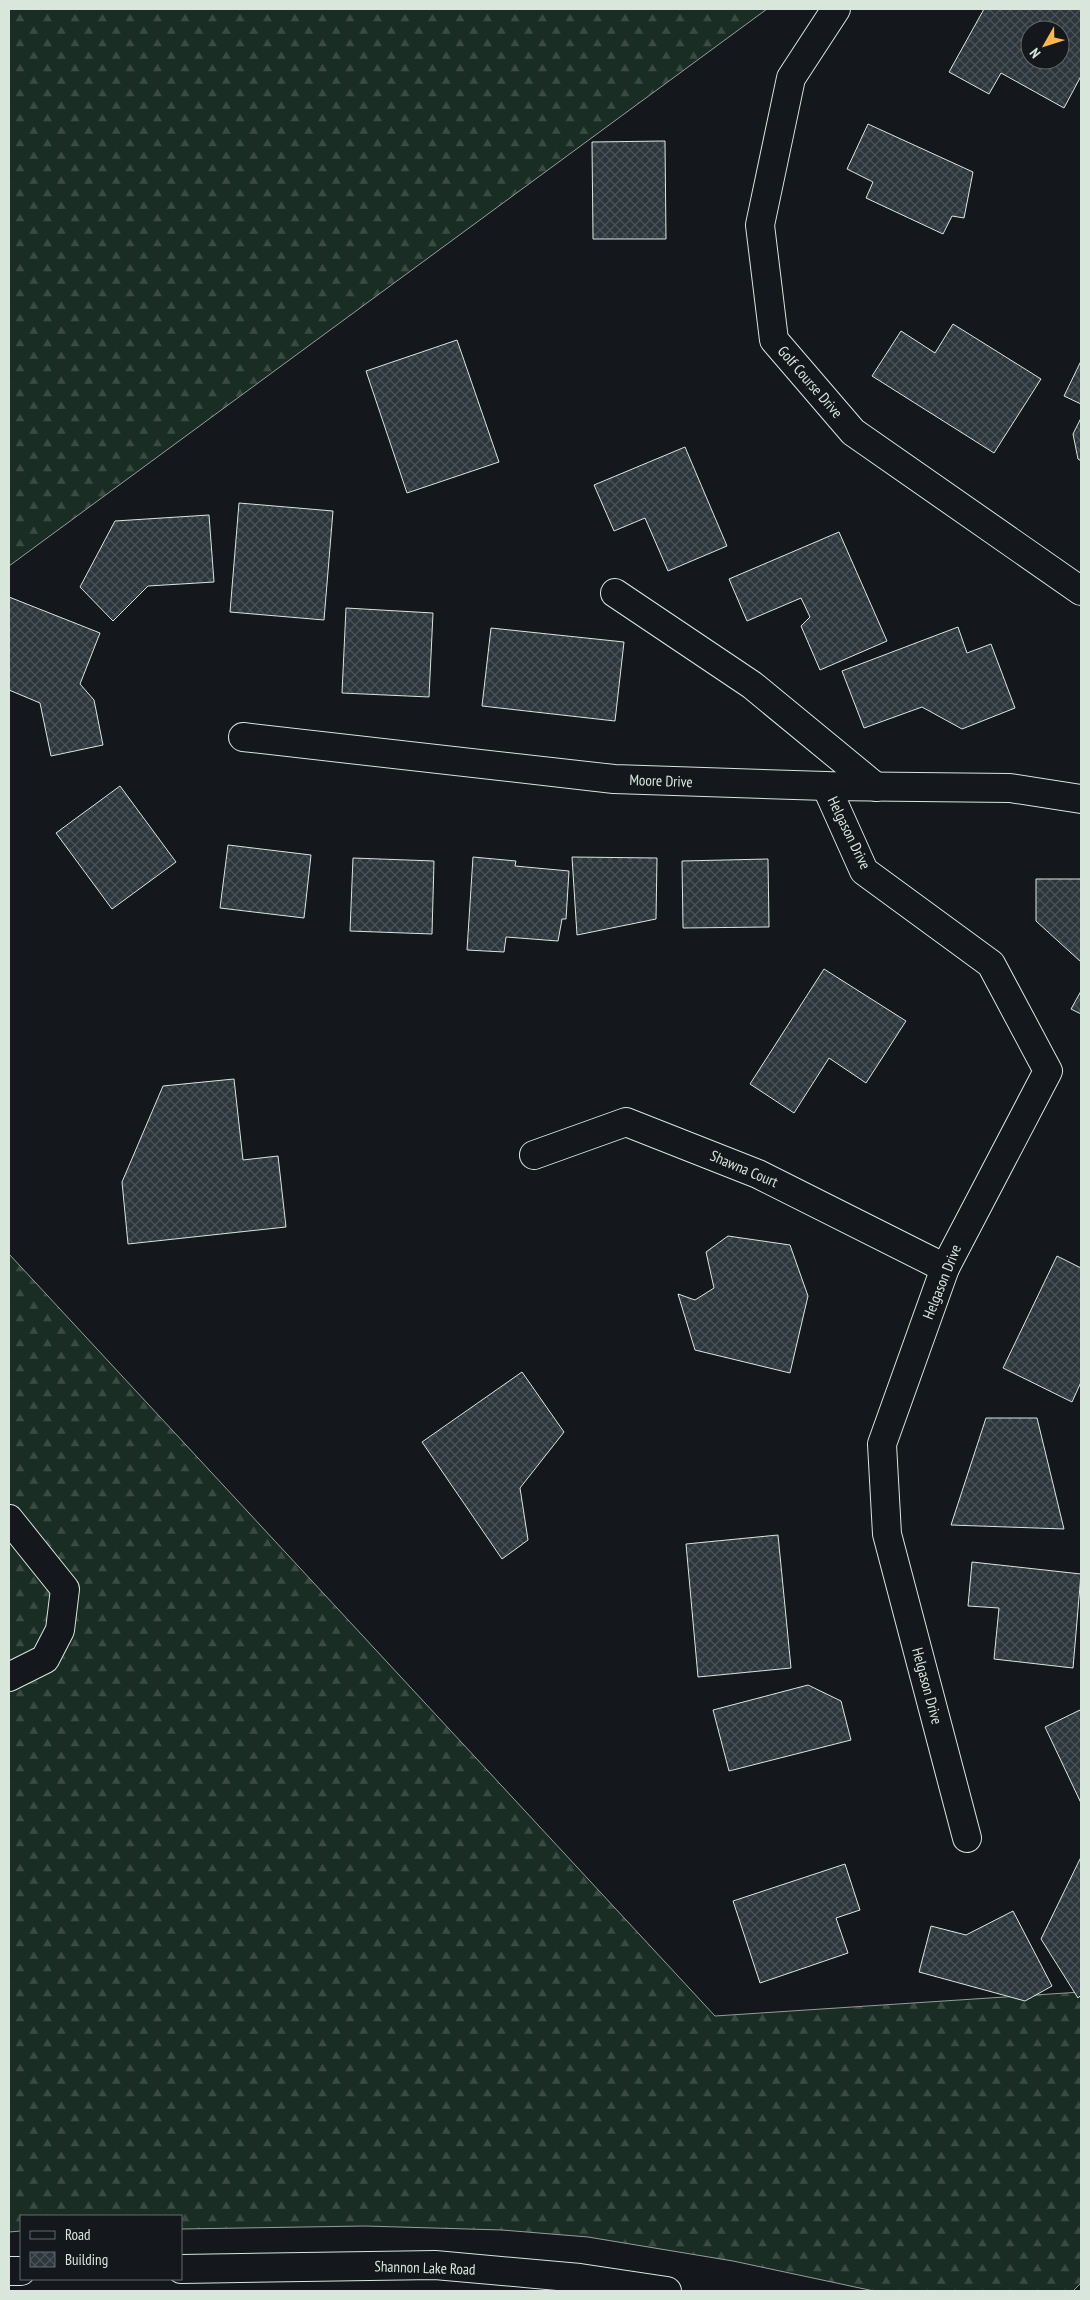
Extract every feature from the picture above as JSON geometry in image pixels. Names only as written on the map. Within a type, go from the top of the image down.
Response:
[{"type":"street","name":"Golf Course Drive","points":[[836,9],[791,78],[760,225],[774,340],[853,432],[1081,591]]},
{"type":"street","points":[[615,593],[752,685],[876,787]]},
{"type":"street","name":"Moore Drive","points":[[243,737],[614,780],[826,786],[1010,788],[1081,799]]},
{"type":"street","name":"Helgason Drive","points":[[826,786],[864,871],[991,964],[1048,1072],[945,1268],[882,1444],[887,1534],[968,1838]]},
{"type":"street","name":"Shawna Court","points":[[534,1155],[626,1122],[758,1174],[945,1268]]},
{"type":"street","points":[[9,1519],[66,1589],[60,1630],[45,1659],[9,1677]]},
{"type":"street","name":"Shannon Lake Road","points":[[182,2269],[435,2265],[580,2278],[667,2291]]},
{"type":"green space","points":[[9,9],[767,9],[9,566]]},
{"type":"green space","points":[[9,1254],[715,2016],[1081,1992],[1081,2283],[1073,2291],[874,2291],[733,2261],[588,2237],[502,2230],[365,2226],[182,2229],[182,2215],[20,2215],[20,2231],[9,2232]]},
{"type":"building","points":[[984,9],[1081,9],[1081,76],[1064,108],[1001,73],[989,94],[949,72]]},
{"type":"building","points":[[868,124],[973,172],[964,218],[952,216],[943,234],[866,198],[873,182],[847,169]]},
{"type":"building","points":[[665,141],[666,239],[593,239],[592,142]]},
{"type":"building","points":[[953,324],[1041,379],[994,453],[872,376],[901,331],[935,353]]},
{"type":"building","points":[[457,340],[499,462],[407,493],[366,371]]},
{"type":"building","points":[[1081,361],[1081,404],[1064,396]]},
{"type":"building","points":[[1081,418],[1081,461],[1078,459],[1073,434]]},
{"type":"building","points":[[685,447],[727,546],[668,571],[645,518],[614,531],[594,485]]},
{"type":"building","points":[[239,503],[333,511],[324,620],[230,612]]},
{"type":"building","points":[[209,515],[214,582],[148,586],[113,621],[80,587],[115,521]]},
{"type":"building","points":[[839,532],[887,641],[820,670],[801,626],[810,617],[801,598],[747,621],[729,579]]},
{"type":"building","points":[[9,597],[100,633],[80,684],[94,700],[103,745],[51,756],[40,703],[9,690]]},
{"type":"building","points":[[346,608],[433,613],[429,697],[342,693]]},
{"type":"building","points":[[958,627],[967,653],[991,644],[1015,708],[962,729],[922,707],[864,728],[842,671]]},
{"type":"building","points":[[491,628],[624,642],[615,721],[482,706]]},
{"type":"building","points":[[120,786],[176,862],[112,909],[56,833]]},
{"type":"building","points":[[228,845],[311,855],[304,918],[220,908]]},
{"type":"building","points":[[473,857],[516,861],[515,866],[569,871],[566,919],[562,919],[558,941],[506,937],[504,952],[467,950]]},
{"type":"building","points":[[572,857],[657,858],[656,919],[577,935]]},
{"type":"building","points":[[353,858],[434,861],[432,934],[350,931]]},
{"type":"building","points":[[768,859],[769,927],[683,928],[682,861]]},
{"type":"building","points":[[1036,879],[1081,879],[1081,962],[1036,921]]},
{"type":"building","points":[[824,969],[906,1021],[866,1083],[829,1058],[794,1113],[750,1084]]},
{"type":"building","points":[[1081,991],[1081,1014],[1071,1009]]},
{"type":"building","points":[[234,1079],[243,1160],[278,1156],[286,1227],[128,1244],[122,1182],[163,1086]]},
{"type":"building","points":[[728,1236],[790,1245],[808,1296],[790,1373],[695,1350],[678,1294],[695,1300],[714,1288],[706,1252]]},
{"type":"building","points":[[1057,1256],[1081,1268],[1081,1382],[1072,1402],[1003,1368]]},
{"type":"building","points":[[522,1372],[564,1432],[520,1488],[528,1540],[502,1559],[422,1442]]},
{"type":"building","points":[[986,1418],[1037,1418],[1064,1529],[951,1525]]},
{"type":"building","points":[[778,1535],[791,1668],[698,1677],[686,1544]]},
{"type":"building","points":[[972,1562],[1081,1574],[1073,1668],[994,1659],[999,1608],[968,1606]]},
{"type":"building","points":[[808,1685],[841,1701],[851,1740],[729,1771],[713,1710]]},
{"type":"building","points":[[1080,1710],[1081,1712],[1081,1803],[1045,1727]]},
{"type":"building","points":[[1081,1857],[1081,1995],[1078,1998],[1041,1939]]},
{"type":"building","points":[[845,1864],[860,1910],[836,1918],[848,1953],[760,1983],[733,1901]]},
{"type":"building","points":[[1013,1911],[1052,1986],[1025,2001],[919,1972],[931,1926],[966,1935]]}]
